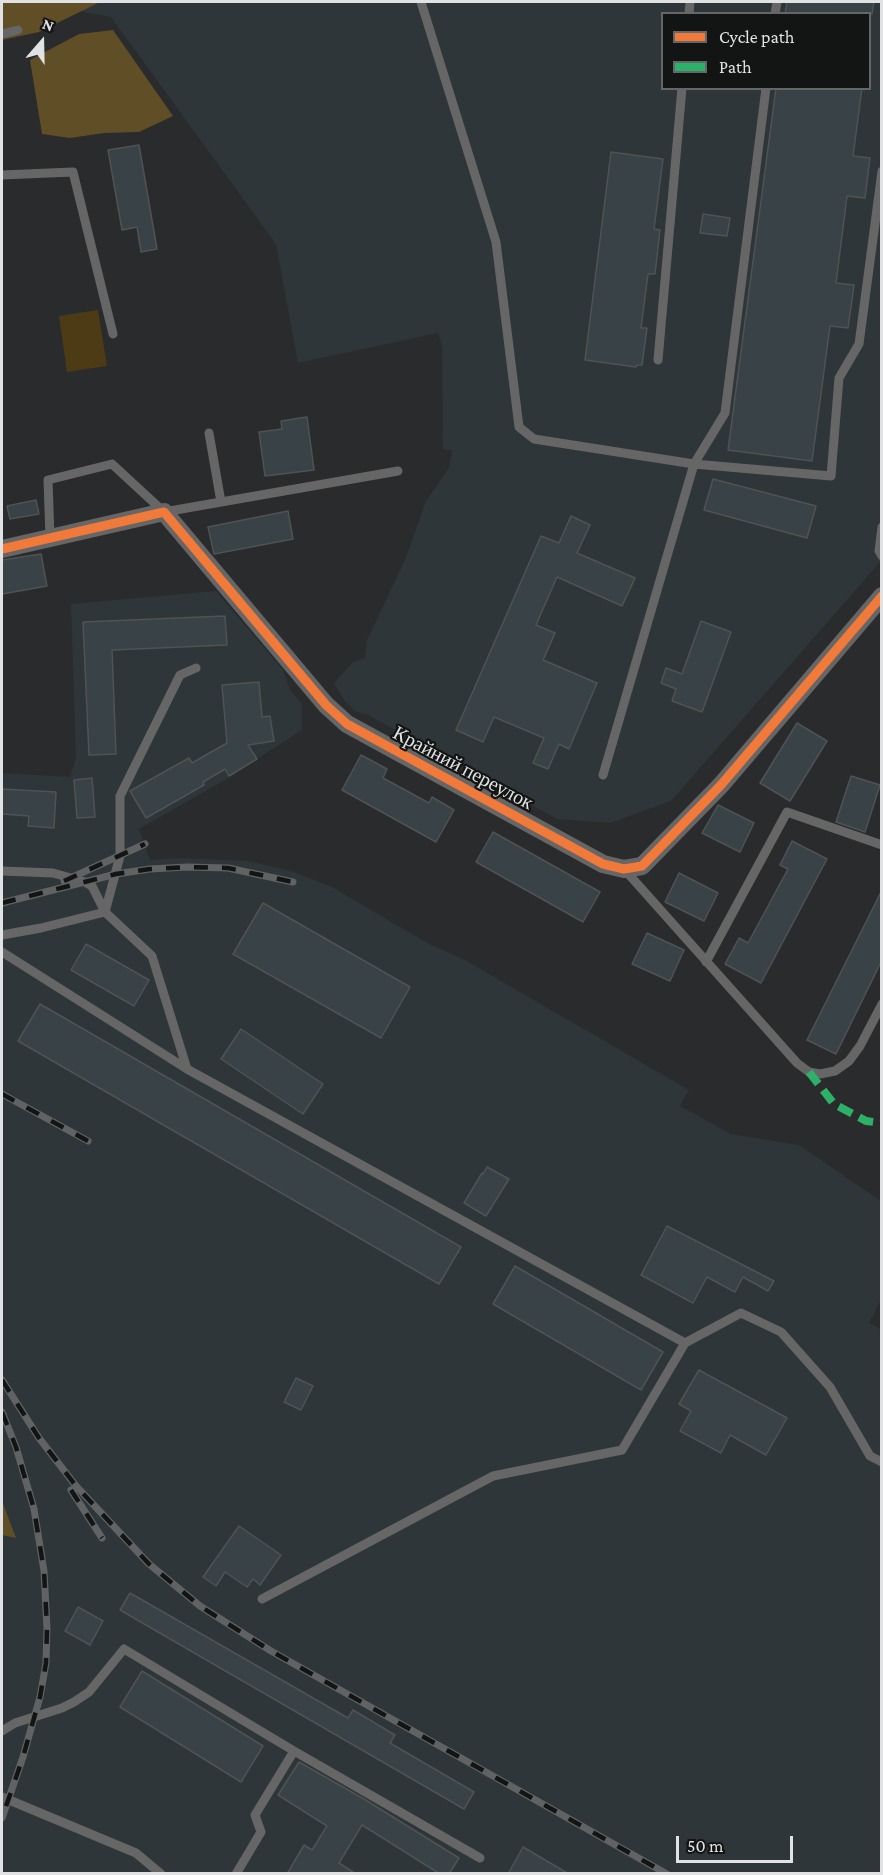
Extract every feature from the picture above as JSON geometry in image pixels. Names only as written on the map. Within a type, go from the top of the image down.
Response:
[{"type":"street","points":[[2,549],[164,512]]},
{"type":"street","name":"Крайний переулок","points":[[164,512],[326,705],[347,724],[603,864],[624,868]]},
{"type":"street","points":[[624,868],[642,866],[721,785],[882,596]]},
{"type":"lane","points":[[421,2],[496,242],[519,427],[534,439],[693,464],[831,476],[839,378],[859,344],[882,171]]},
{"type":"lane","points":[[2,34],[18,30]]},
{"type":"lane","points":[[658,360],[682,90]]},
{"type":"lane","points":[[603,775],[693,464],[724,413],[766,90]]},
{"type":"lane","points":[[2,175],[73,172],[113,334]]},
{"type":"lane","points":[[209,433],[221,502]]},
{"type":"lane","points":[[50,538],[48,480],[112,464],[164,512],[398,471]]},
{"type":"lane","points":[[882,527],[879,551],[882,556]]},
{"type":"lane","points":[[105,912],[120,856],[120,796],[180,675],[196,668]]},
{"type":"lane","points":[[706,962],[787,812],[882,845]]},
{"type":"lane","points":[[624,868],[797,1063],[809,1072],[820,1074],[835,1071],[849,1061],[860,1046],[882,1004]]},
{"type":"lane","points":[[2,871],[53,873],[92,886],[105,912],[152,956],[187,1069]]},
{"type":"lane","points":[[2,935],[105,912]]},
{"type":"lane","points":[[2,952],[187,1069],[685,1343]]},
{"type":"lane","points":[[262,1599],[493,1476],[622,1450],[685,1343],[741,1313],[781,1332],[830,1387],[870,1456],[882,1462]]},
{"type":"lane","points":[[2,1731],[15,1723],[63,1708],[89,1692],[124,1649],[294,1751],[480,1858]]},
{"type":"lane","points":[[236,1874],[261,1832],[255,1815],[294,1751]]},
{"type":"lane","points":[[2,1797],[136,1852],[161,1874]]},
{"type":"shaded area","points":[[2,2],[100,2],[39,32],[2,40]]},
{"type":"shaded area","points":[[46,2],[881,2],[881,561],[671,801],[610,823],[557,819],[368,715],[355,711],[345,702],[334,683],[353,662],[365,658],[367,640],[405,560],[426,501],[449,468],[452,450],[443,449],[442,346],[438,333],[298,363],[276,244],[111,17],[48,6]]},
{"type":"shaded area","points":[[113,30],[173,116],[139,132],[104,133],[70,138],[42,134],[30,60],[79,34]]},
{"type":"shaded area","points":[[98,310],[107,366],[67,372],[59,316]]},
{"type":"shaded area","points":[[216,591],[283,670],[290,690],[302,704],[302,730],[225,780],[139,829],[150,860],[176,858],[248,861],[291,871],[332,887],[429,944],[465,960],[689,1090],[680,1106],[731,1134],[799,1145],[881,1201],[881,1300],[869,1323],[882,1330],[881,1873],[2,1873],[2,773],[70,777],[76,758],[71,604]]},
{"type":"shaded area","points":[[2,1501],[16,1538],[2,1535]]},
{"type":"building","points":[[787,2],[874,2],[872,14],[871,12],[785,12]]},
{"type":"building","points":[[776,90],[862,90],[853,156],[870,158],[865,198],[847,196],[836,283],[854,285],[848,328],[830,326],[812,461],[728,450]]},
{"type":"building","points":[[139,145],[157,249],[141,252],[137,227],[122,230],[108,150]]},
{"type":"building","points":[[611,152],[663,159],[654,229],[660,230],[655,274],[648,274],[641,328],[647,328],[642,365],[636,367],[585,360]]},
{"type":"building","points":[[703,214],[730,218],[727,236],[700,233]]},
{"type":"building","points":[[307,417],[314,470],[265,476],[259,432],[282,429],[281,421]]},
{"type":"building","points":[[713,479],[816,506],[807,538],[704,510]]},
{"type":"building","points":[[36,500],[39,514],[10,519],[7,506]]},
{"type":"building","points":[[288,511],[293,539],[214,554],[208,527]]},
{"type":"building","points":[[571,516],[590,525],[577,553],[635,578],[622,606],[557,577],[536,625],[555,633],[543,660],[597,683],[569,749],[559,744],[548,769],[533,763],[544,738],[494,717],[483,742],[456,730],[541,536],[559,543]]},
{"type":"building","points":[[41,554],[47,586],[2,594],[2,560]]},
{"type":"building","points":[[225,616],[227,645],[112,650],[116,754],[89,755],[83,622]]},
{"type":"building","points":[[701,621],[731,632],[702,712],[672,701],[676,689],[661,683],[666,668],[682,674]]},
{"type":"building","points":[[259,682],[262,717],[270,716],[274,741],[248,745],[257,759],[229,776],[225,769],[203,782],[204,785],[146,818],[130,791],[189,758],[192,763],[227,743],[222,685]]},
{"type":"building","points":[[797,723],[827,741],[790,801],[760,783]]},
{"type":"building","points":[[361,755],[387,769],[383,778],[429,803],[432,797],[454,810],[436,842],[342,790]]},
{"type":"building","points":[[851,776],[880,785],[865,832],[836,822]]},
{"type":"building","points":[[92,778],[95,817],[77,818],[74,780]]},
{"type":"building","points":[[2,789],[56,792],[54,828],[28,826],[29,816],[2,814]]},
{"type":"building","points":[[718,805],[754,823],[740,852],[702,833]]},
{"type":"building","points":[[493,832],[600,892],[583,922],[476,862]]},
{"type":"building","points":[[792,841],[827,859],[761,983],[725,964],[739,938],[748,943],[788,869],[780,865]]},
{"type":"building","points":[[679,873],[718,893],[704,921],[665,902]]},
{"type":"building","points":[[882,890],[882,960],[836,1054],[807,1040]]},
{"type":"building","points":[[263,903],[410,987],[381,1038],[233,954]]},
{"type":"building","points":[[647,933],[684,950],[670,981],[632,964]]},
{"type":"building","points":[[86,944],[149,980],[134,1006],[71,970]]},
{"type":"building","points":[[40,1004],[461,1247],[439,1284],[18,1041]]},
{"type":"building","points":[[241,1029],[323,1084],[303,1114],[221,1059]]},
{"type":"building","points":[[487,1167],[509,1179],[486,1216],[464,1203]]},
{"type":"building","points":[[667,1226],[774,1281],[768,1291],[743,1277],[735,1292],[707,1277],[693,1303],[641,1275]]},
{"type":"building","points":[[515,1266],[663,1352],[641,1390],[493,1304]]},
{"type":"building","points":[[699,1370],[787,1418],[766,1455],[730,1435],[721,1453],[680,1431],[691,1411],[679,1404]]},
{"type":"building","points":[[296,1378],[313,1386],[301,1410],[284,1402]]},
{"type":"building","points":[[239,1526],[281,1555],[260,1585],[253,1579],[247,1587],[225,1572],[216,1586],[203,1577]]},
{"type":"building","points":[[130,1593],[348,1718],[353,1710],[395,1735],[390,1743],[474,1792],[464,1809],[120,1610]]},
{"type":"building","points":[[78,1607],[103,1621],[90,1645],[65,1631]]},
{"type":"building","points":[[142,1671],[263,1746],[241,1782],[120,1707]]},
{"type":"building","points":[[299,1762],[459,1858],[449,1874],[440,1874],[362,1825],[339,1863],[356,1874],[287,1874],[304,1845],[312,1850],[327,1826],[278,1795]]},
{"type":"building","points":[[523,1847],[569,1874],[508,1874]]},
{"type":"railway","points":[[64,881],[145,844]]},
{"type":"railway","points":[[2,903],[116,874],[150,869],[228,868],[293,882]]},
{"type":"railway","points":[[2,1094],[88,1141]]},
{"type":"railway","points":[[2,1380],[39,1438],[76,1486],[149,1564],[200,1606],[271,1651],[667,1874]]},
{"type":"railway","points":[[2,1412],[16,1447],[34,1509],[44,1571],[47,1628],[46,1663],[40,1697],[2,1818]]},
{"type":"railway","points":[[71,1490],[102,1538]]},
{"type":"marked path","points":[[809,1072],[834,1104],[866,1121],[882,1123]]},
{"type":"cycle path","points":[[2,549],[164,512],[326,705],[347,724],[603,864],[624,869],[642,866],[721,785],[882,596]]}]
